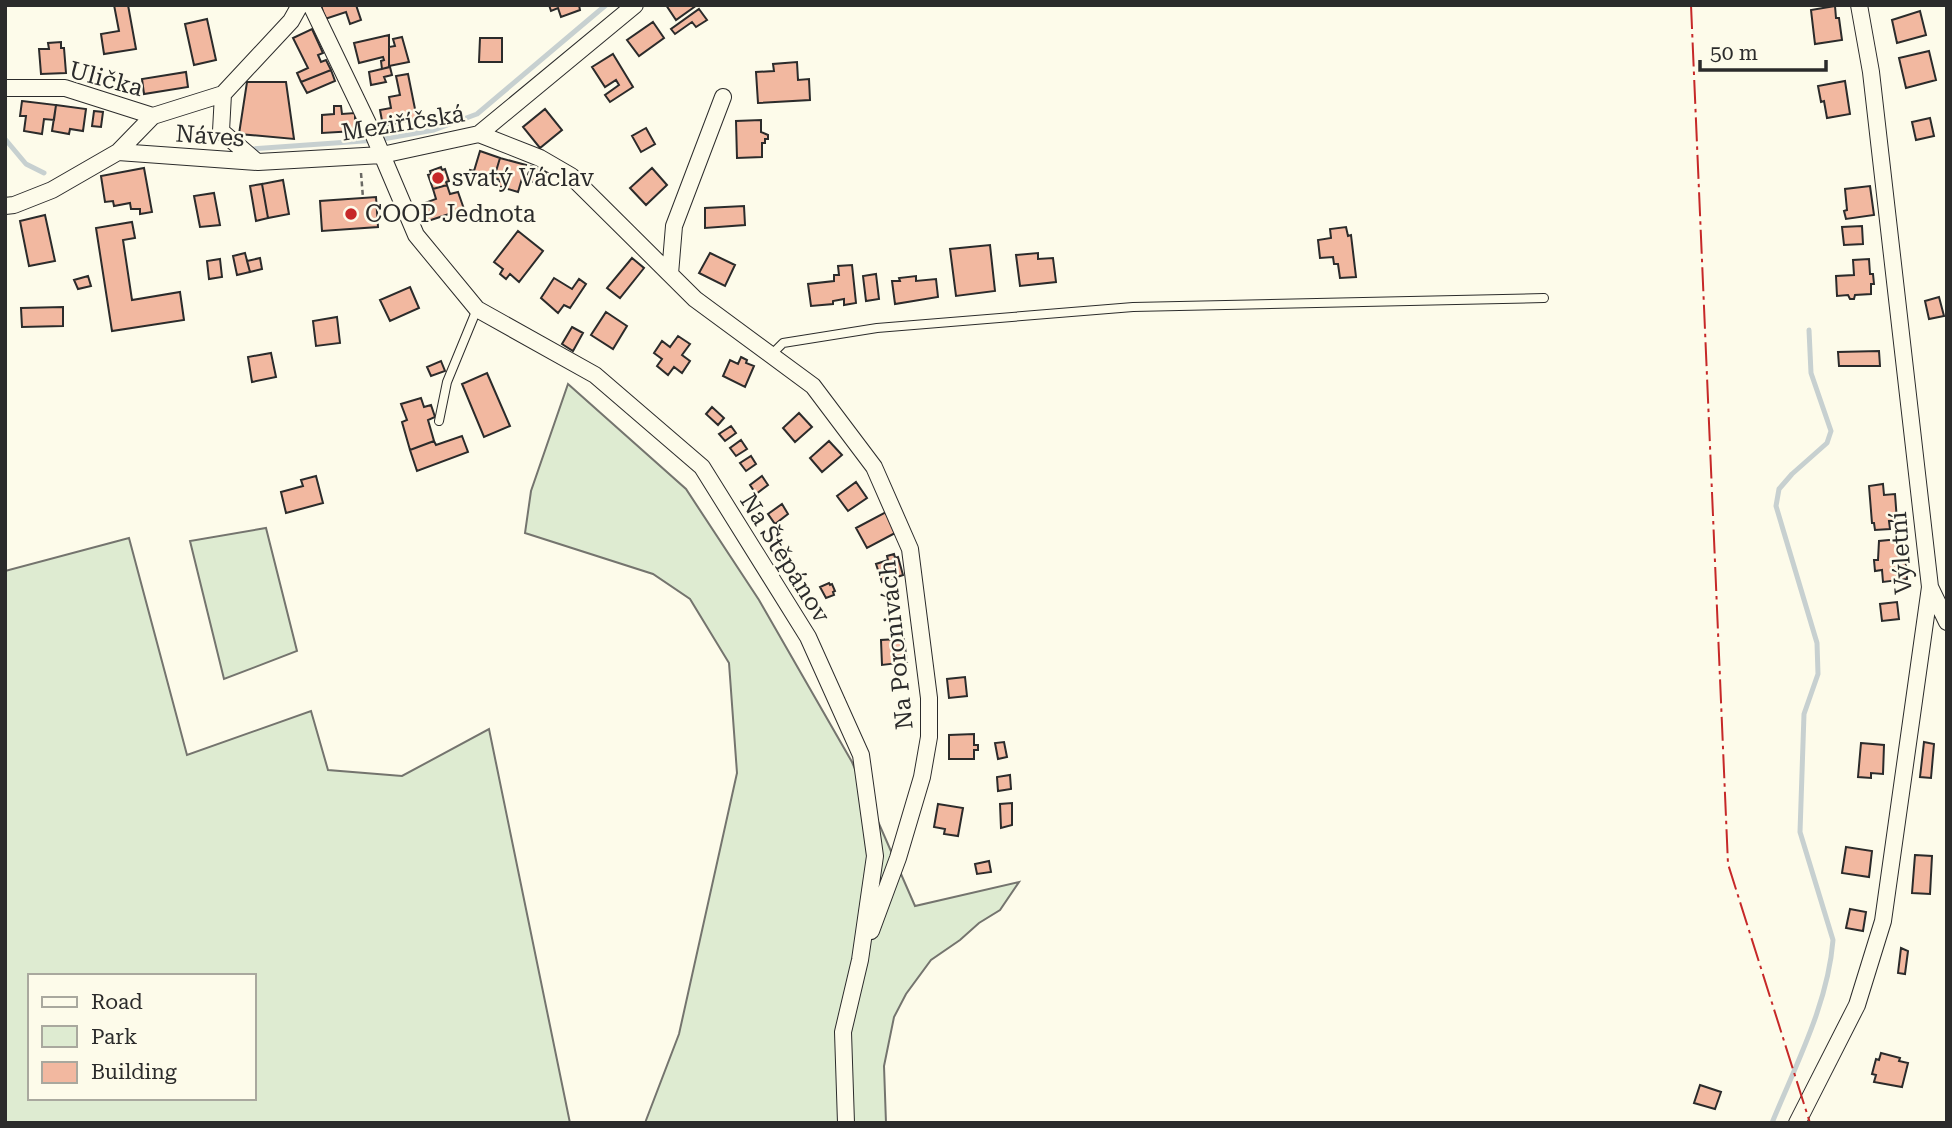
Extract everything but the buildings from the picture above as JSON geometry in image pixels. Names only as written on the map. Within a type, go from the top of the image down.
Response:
[{"type":"street","points":[[223,94],[291,21],[300,5]]},
{"type":"street","name":"Na Štěpánov","points":[[312,5],[416,234],[477,309],[595,375],[702,467],[808,637],[861,755],[875,856],[860,960],[843,1032],[846,1123]]},
{"type":"street","name":"Meziříčská","points":[[258,162],[479,134],[635,5]]},
{"type":"street","name":"Výletní","points":[[1797,1123],[1857,1005],[1883,921],[1930,587],[1871,72],[1859,5]]},
{"type":"street","name":"Ulička","points":[[5,88],[65,88],[153,116]]},
{"type":"street","name":"Náves","points":[[118,152],[153,116],[223,94],[220,131],[258,162]]},
{"type":"street","points":[[670,274],[674,226],[723,97]]},
{"type":"street","name":"Na Poronivách","points":[[479,134],[540,158],[571,176],[695,299],[813,386],[874,467],[910,549],[929,698],[929,737],[922,777],[898,858],[860,960]]},
{"type":"street","points":[[5,206],[52,190],[118,152]]},
{"type":"street","name":"Náves","points":[[118,152],[258,162]]},
{"type":"street","points":[[1930,587],[1947,622]]},
{"type":"lane","points":[[771,355],[783,343],[877,328],[1133,307],[1544,298]]},
{"type":"lane","points":[[439,421],[447,382],[477,309]]},
{"type":"path","points":[[360,166],[363,198]]},
{"type":"green space","points":[[568,384],[686,489],[759,600],[852,762],[915,906],[1019,882],[1000,910],[931,960],[906,994],[894,1017],[884,1066],[886,1123],[645,1123],[679,1034],[737,773],[729,663],[690,599],[653,574],[525,533],[531,491]]},
{"type":"green space","points":[[266,528],[297,651],[224,679],[190,541]]},
{"type":"green space","points":[[129,538],[187,755],[311,711],[328,770],[402,776],[489,729],[570,1123],[5,1123],[5,571]]},
{"type":"waterway","points":[[252,149],[377,140],[434,130],[477,114],[606,5]]},
{"type":"waterway","points":[[5,139],[26,164],[44,173]]},
{"type":"waterway","points":[[1772,1123],[1818,1010],[1833,940],[1800,832],[1804,714],[1818,674],[1817,643],[1776,506],[1779,489],[1827,443],[1831,431],[1811,373],[1809,330]]},
{"type":"power","points":[[1691,5],[1728,864],[1810,1123]]},
{"type":"place","name":"svatý Václav","points":[[438,178]]},
{"type":"place","name":"COOP Jednota","points":[[351,214]]}]
